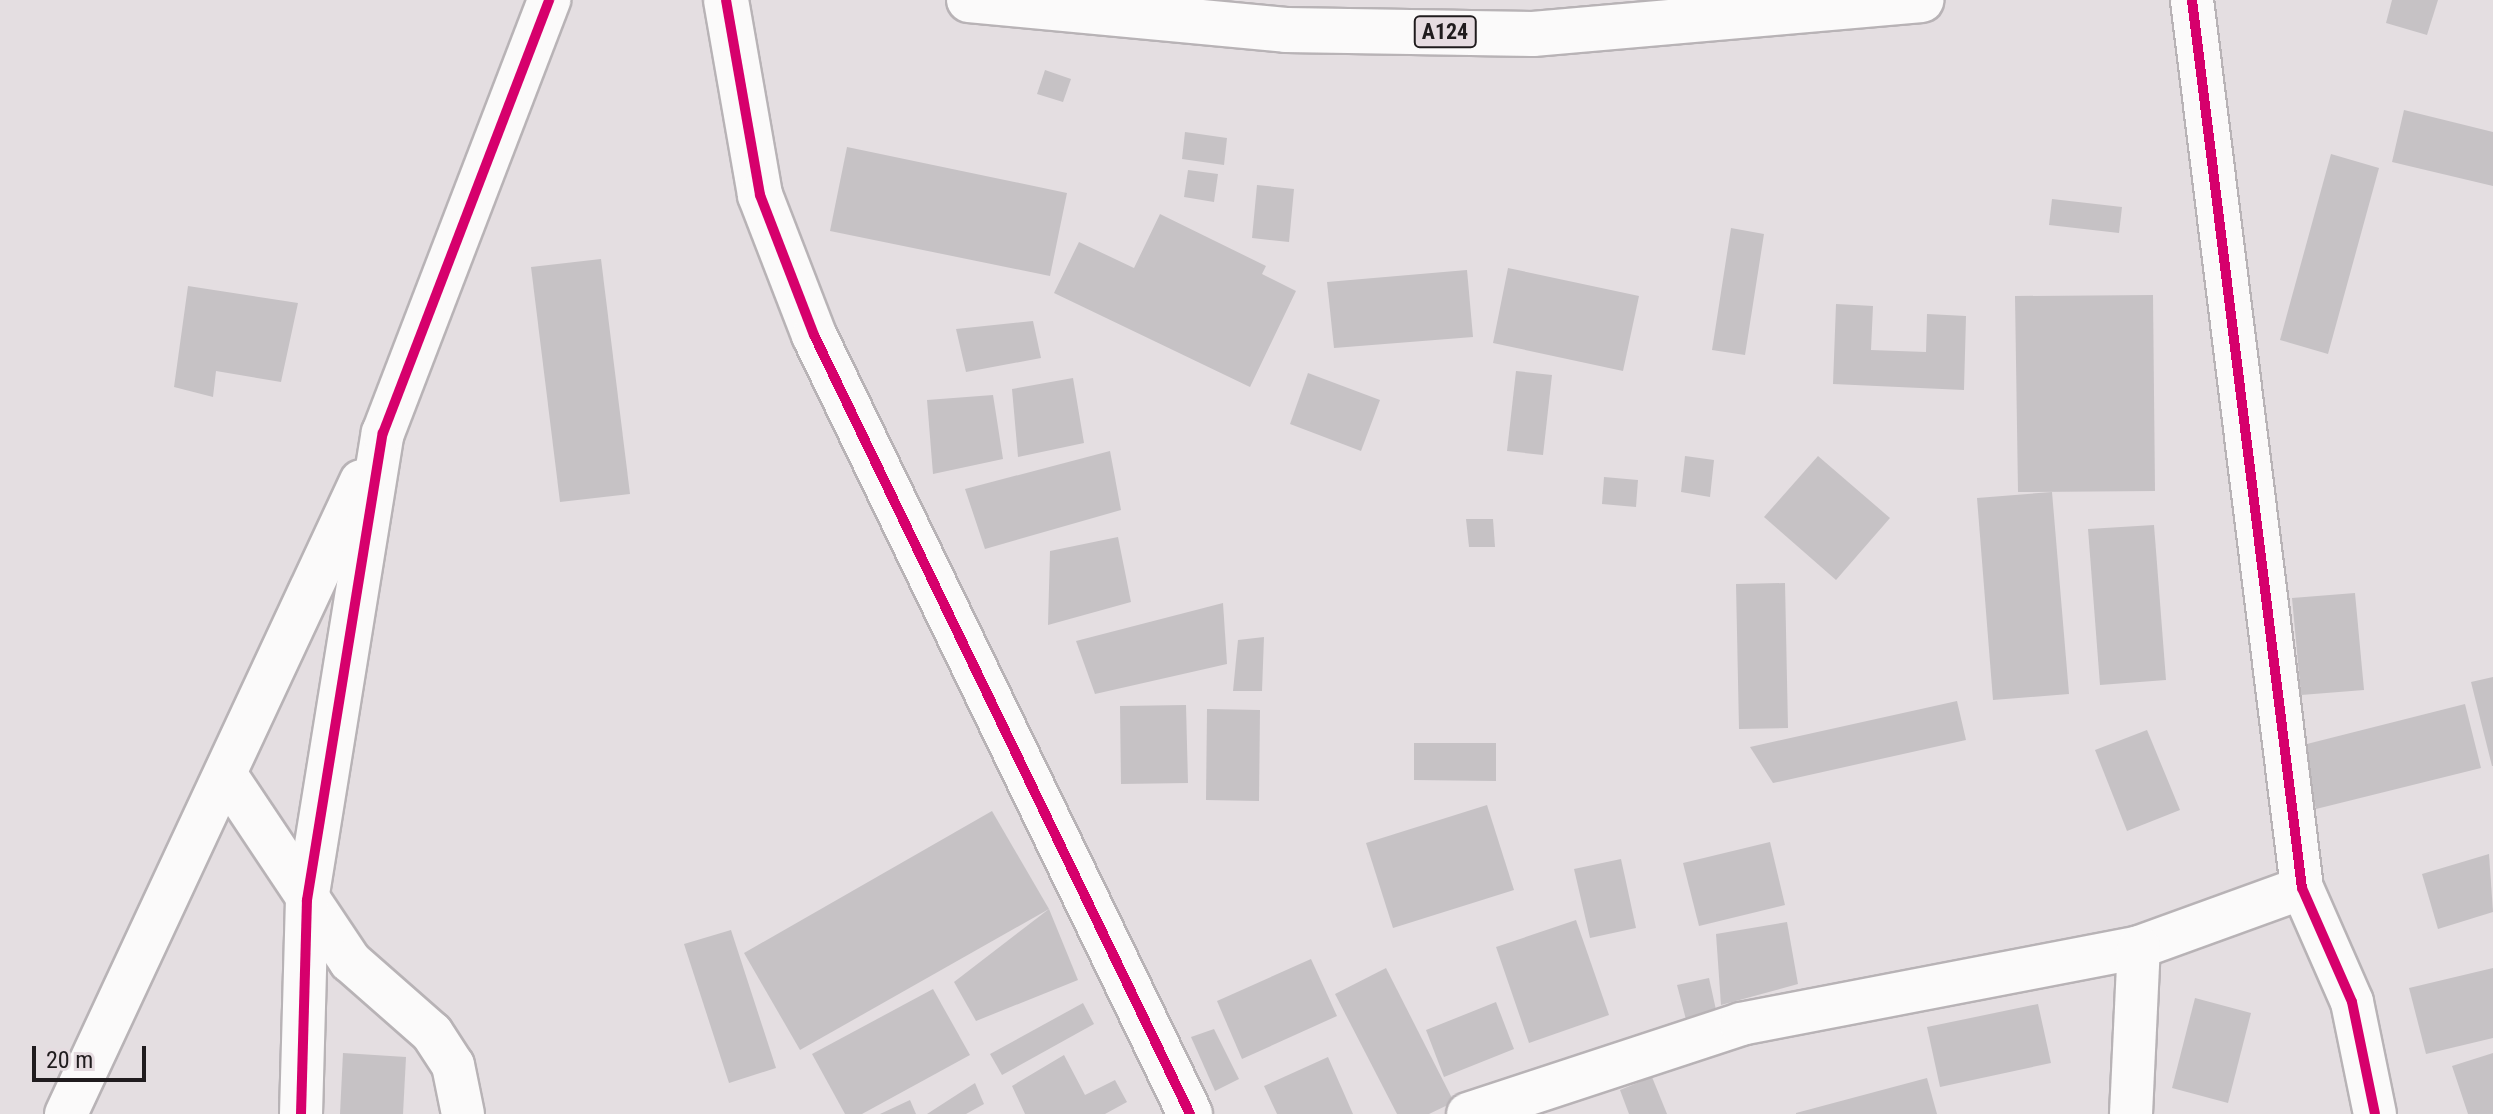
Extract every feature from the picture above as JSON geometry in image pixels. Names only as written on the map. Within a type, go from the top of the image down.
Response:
[{"type":"main road","points":[[726,0],[760,195],[814,335],[1190,1114]]},
{"type":"main road","name":"A124","points":[[969,0],[1286,30],[1533,34],[1651,10],[1922,0]]},
{"type":"street","points":[[66,1114],[228,778],[383,433],[549,0]]},
{"type":"street","points":[[2192,0],[2302,888],[2352,1002],[2375,1114]]},
{"type":"street","points":[[301,1114],[307,900],[383,433]]},
{"type":"street","points":[[228,778],[350,961],[432,1033],[453,1065],[463,1114]]},
{"type":"street","points":[[1468,1114],[1741,1024],[2139,947],[2302,888]]},
{"type":"street","points":[[2131,1114],[2139,947]]},
{"type":"building","points":[[2392,0],[2438,0],[2427,35],[2386,23]]},
{"type":"building","points":[[1045,70],[1071,79],[1063,102],[1037,94]]},
{"type":"building","points":[[2404,110],[2493,132],[2493,186],[2392,162]]},
{"type":"building","points":[[1185,132],[1227,138],[1224,165],[1182,159]]},
{"type":"building","points":[[847,147],[1067,193],[1050,276],[830,231]]},
{"type":"building","points":[[2331,154],[2379,168],[2328,354],[2280,340]]},
{"type":"building","points":[[1188,170],[1218,174],[1214,202],[1184,197]]},
{"type":"building","points":[[1257,185],[1294,189],[1289,242],[1252,238]]},
{"type":"building","points":[[2052,199],[2122,207],[2119,233],[2049,225]]},
{"type":"building","points":[[1160,214],[1266,266],[1262,274],[1296,291],[1250,387],[1054,293],[1079,242],[1134,268]]},
{"type":"building","points":[[1731,228],[1764,234],[1745,355],[1712,350]]},
{"type":"building","points":[[601,259],[630,494],[560,502],[531,267]]},
{"type":"building","points":[[1508,268],[1639,296],[1623,371],[1493,343]]},
{"type":"building","points":[[1467,270],[1473,337],[1334,348],[1327,282]]},
{"type":"building","points":[[188,286],[298,303],[281,382],[216,371],[213,397],[174,387]]},
{"type":"building","points":[[2153,295],[2155,491],[2018,492],[2015,296]]},
{"type":"building","points":[[1836,304],[1873,306],[1871,350],[1926,352],[1927,314],[1966,316],[1964,390],[1833,384]]},
{"type":"building","points":[[1033,321],[1041,358],[966,372],[956,329]]},
{"type":"building","points":[[1516,371],[1552,375],[1543,455],[1507,451]]},
{"type":"building","points":[[1308,373],[1380,400],[1361,451],[1290,424]]},
{"type":"building","points":[[1073,378],[1084,443],[1018,457],[1012,389]]},
{"type":"building","points":[[993,395],[1003,459],[933,474],[927,400]]},
{"type":"building","points":[[1110,451],[1121,510],[985,549],[965,489]]},
{"type":"building","points":[[1685,456],[1714,460],[1710,497],[1681,492]]},
{"type":"building","points":[[1818,456],[1890,518],[1836,580],[1764,517]]},
{"type":"building","points":[[1604,477],[1638,480],[1636,507],[1602,504]]},
{"type":"building","points":[[2052,492],[2069,694],[1993,700],[1977,498]]},
{"type":"building","points":[[1466,519],[1493,519],[1495,547],[1469,547]]},
{"type":"building","points":[[2154,525],[2166,680],[2100,685],[2088,529]]},
{"type":"building","points":[[1118,537],[1131,602],[1048,625],[1050,551]]},
{"type":"building","points":[[1785,583],[1788,728],[1739,729],[1736,584]]},
{"type":"building","points":[[2355,593],[2364,690],[2301,695],[2292,598]]},
{"type":"building","points":[[1223,603],[1227,664],[1095,694],[1076,641]]},
{"type":"building","points":[[1264,637],[1262,691],[1233,691],[1238,640]]},
{"type":"building","points":[[2493,677],[2493,766],[2492,766],[2471,682]]},
{"type":"building","points":[[1957,701],[1966,740],[1773,783],[1750,747]]},
{"type":"building","points":[[2465,704],[2481,768],[2316,809],[2299,746]]},
{"type":"building","points":[[1186,705],[1188,783],[1121,784],[1120,706]]},
{"type":"building","points":[[1207,709],[1260,710],[1259,801],[1206,800]]},
{"type":"building","points":[[2147,730],[2180,810],[2127,831],[2095,750]]},
{"type":"building","points":[[1414,743],[1496,743],[1496,781],[1414,780]]},
{"type":"building","points":[[1487,805],[1514,890],[1393,928],[1366,843]]},
{"type":"building","points":[[992,811],[1049,909],[800,1050],[744,953]]},
{"type":"building","points":[[1770,842],[1785,905],[1699,926],[1683,863]]},
{"type":"building","points":[[2489,854],[2493,912],[2438,929],[2422,874]]},
{"type":"building","points":[[1621,859],[1636,928],[1590,938],[1574,869]]},
{"type":"building","points":[[1049,909],[1078,980],[976,1021],[954,982]]},
{"type":"building","points":[[1576,920],[1609,1015],[1529,1043],[1496,947]]},
{"type":"building","points":[[1787,922],[1798,984],[1721,1005],[1716,934]]},
{"type":"building","points":[[731,930],[776,1068],[729,1083],[684,944]]},
{"type":"building","points":[[1311,959],[1337,1016],[1242,1059],[1217,1001]]},
{"type":"building","points":[[1386,968],[1454,1102],[1429,1114],[1397,1114],[1335,994]]},
{"type":"building","points":[[2493,968],[2493,1038],[2426,1054],[2409,988]]},
{"type":"building","points":[[1709,978],[1718,1019],[1689,1031],[1677,985]]},
{"type":"building","points":[[933,989],[970,1055],[862,1114],[845,1114],[812,1054]]},
{"type":"building","points":[[2195,998],[2251,1013],[2228,1103],[2172,1088]]},
{"type":"building","points":[[1496,1002],[1514,1049],[1444,1077],[1426,1030]]},
{"type":"building","points":[[1083,1003],[1094,1024],[1002,1075],[990,1054]]},
{"type":"building","points":[[2038,1004],[2051,1063],[1940,1087],[1927,1027]]},
{"type":"building","points":[[1214,1029],[1239,1079],[1215,1091],[1191,1037]]},
{"type":"building","points":[[343,1053],[406,1057],[403,1114],[340,1114]]},
{"type":"building","points":[[2493,1053],[2493,1114],[2468,1114],[2452,1066]]},
{"type":"building","points":[[1064,1055],[1085,1095],[1115,1080],[1127,1102],[1105,1114],[1025,1114],[1012,1086]]},
{"type":"building","points":[[1328,1057],[1353,1114],[1277,1114],[1264,1086]]},
{"type":"building","points":[[1652,1077],[1667,1114],[1629,1114],[1620,1090]]},
{"type":"building","points":[[1927,1078],[1937,1114],[1796,1114],[1796,1113]]},
{"type":"building","points":[[975,1083],[984,1104],[966,1114],[927,1114]]},
{"type":"building","points":[[910,1100],[916,1114],[880,1114]]},
{"type":"cycle path","points":[[301,1114],[307,900],[383,433],[549,0]]},
{"type":"cycle path","points":[[726,0],[760,195],[814,335],[1190,1114]]},
{"type":"cycle path","points":[[2192,0],[2302,888],[2352,1002],[2375,1114]]}]
